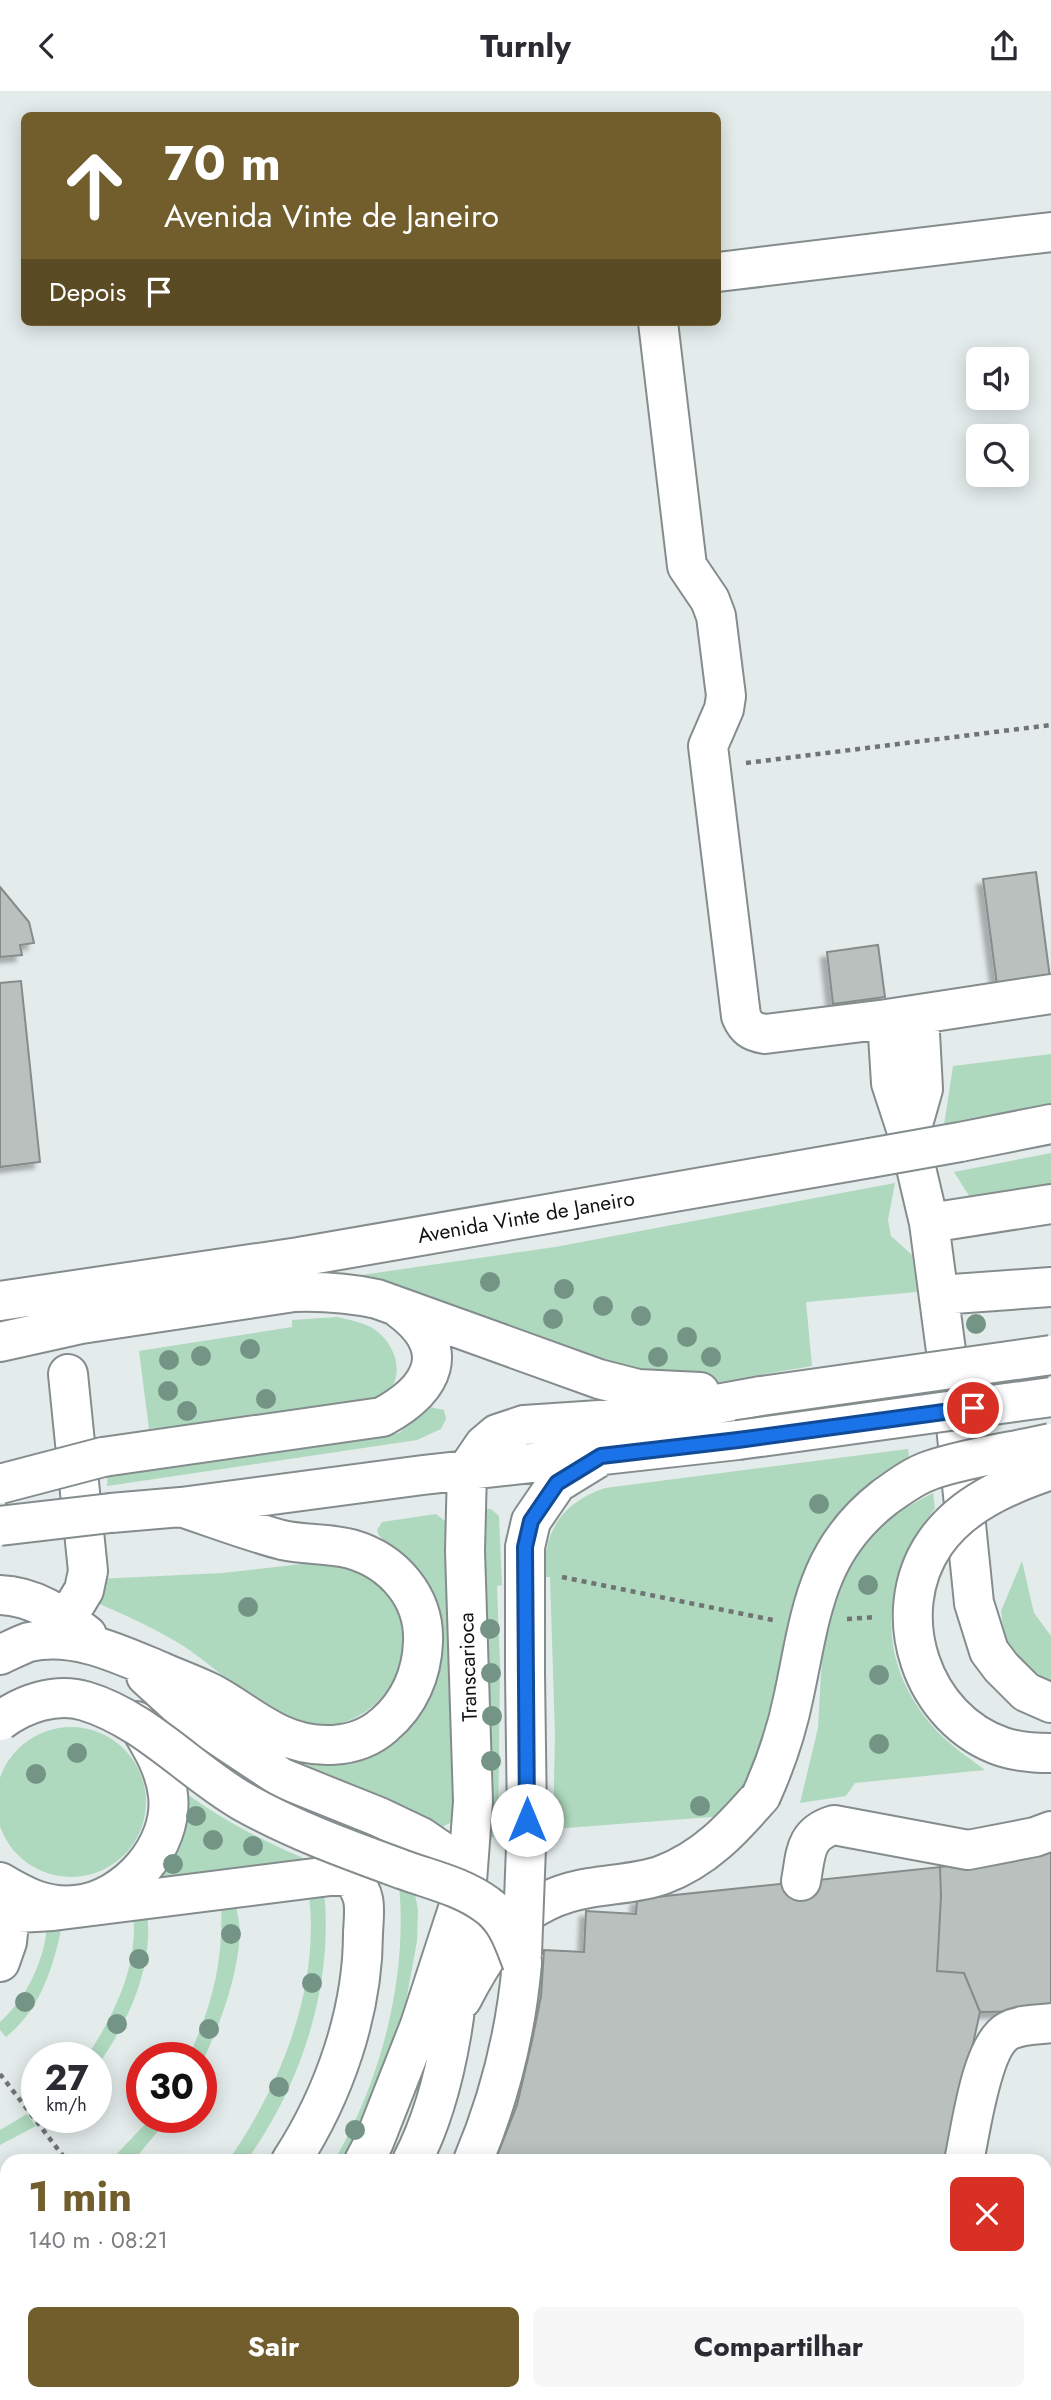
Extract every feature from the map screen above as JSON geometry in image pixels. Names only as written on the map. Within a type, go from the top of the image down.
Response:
[{"type":"street","points":[[721,272],[1051,232]]},
{"type":"street","points":[[658,326],[687,566],[710,600],[716,615],[726,697],[724,709],[708,746],[744,1024],[749,1030],[765,1034],[903,1017],[1051,994]]},
{"type":"street","points":[[903,1017],[923,1089],[909,1138],[929,1223],[956,1426],[974,1603],[989,1651],[1000,1667],[1026,1692],[1051,1703]]},
{"type":"street","name":"Avenida Vinte de Janeiro","points":[[0,1301],[299,1257],[960,1142],[1051,1123]]},
{"type":"street","points":[[929,1223],[1051,1204]]},
{"type":"street","points":[[939,1295],[1051,1287]]},
{"type":"street","points":[[0,1342],[81,1324],[294,1292],[348,1293],[396,1306],[599,1379],[638,1389],[761,1396]]},
{"type":"street","points":[[0,1484],[103,1457],[382,1417],[415,1396],[431,1367],[432,1351],[428,1336],[416,1321],[396,1306]]},
{"type":"street","points":[[467,1470],[484,1445],[497,1434],[524,1425],[645,1417],[761,1396],[1051,1356]]},
{"type":"street","points":[[67,1618],[85,1590],[88,1571],[68,1374]]},
{"type":"street","points":[[0,1527],[738,1440],[1051,1397]]},
{"type":"street","points":[[457,2010],[481,1962],[513,1923],[532,1909],[554,1897],[584,1888],[661,1876],[724,1838],[761,1796],[785,1732],[816,1593],[830,1560],[851,1527],[900,1486],[929,1470],[1051,1443]]},
{"type":"street","points":[[476,2154],[505,2073],[518,2010],[522,1963],[527,1820],[525,1547],[531,1521],[557,1483],[601,1456]]},
{"type":"street","name":"Transcarioca","points":[[366,2154],[402,2074],[467,1881],[472,1802],[465,1551],[467,1470]]},
{"type":"street","points":[[1051,1470],[999,1492],[960,1514],[934,1544],[924,1565],[914,1602],[913,1619],[914,1641],[920,1663],[929,1685],[943,1706],[976,1734],[1003,1747],[1032,1753],[1051,1753]]},
{"type":"street","points":[[0,1655],[29,1643],[60,1640],[113,1652],[210,1693],[280,1735],[311,1744],[341,1745],[370,1737],[395,1715],[412,1691],[423,1661],[424,1636],[419,1609],[410,1590],[387,1567],[368,1555],[349,1549],[284,1540],[181,1507]]},
{"type":"street","points":[[0,1595],[15,1595],[67,1618],[113,1652],[192,1719],[282,1778],[421,1837],[439,1850],[467,1881],[457,2010],[437,2098],[415,2154]]},
{"type":"street","points":[[0,1705],[13,1698],[47,1689],[77,1689],[110,1701],[136,1721],[162,1768],[169,1796],[166,1818],[155,1852],[141,1870],[119,1889],[101,1898],[76,1905],[50,1904],[28,1899],[4,1903]]},
{"type":"street","points":[[0,1721],[33,1703],[61,1698],[83,1700],[120,1715],[240,1799],[275,1818],[338,1845],[468,1893],[490,1906],[511,1934],[522,1963]]},
{"type":"street","points":[[801,1881],[808,1844],[815,1834],[834,1825],[968,1850],[1035,1837],[1051,1831]]},
{"type":"street","points":[[4,1903],[53,1911],[338,1875],[351,1878],[364,1896],[363,1949],[358,1998],[342,2054],[322,2105],[295,2154]]},
{"type":"street","points":[[0,1962],[7,1942],[4,1903]]},
{"type":"street","points":[[966,2154],[987,2058],[996,2041],[1017,2028],[1051,2023]]},
{"type":"path","points":[[710,767],[1051,725]]},
{"type":"path","points":[[555,1576],[776,1620]]},
{"type":"path","points":[[0,2074],[62,2154]]},
{"type":"green space","points":[[1051,1054],[1051,1106],[944,1125],[953,1066]]},
{"type":"green space","points":[[1051,1153],[1051,1189],[975,1205],[954,1172]]},
{"type":"green space","points":[[895,1183],[888,1220],[891,1236],[912,1255],[917,1292],[806,1302],[812,1366],[718,1382],[718,1387],[674,1387],[334,1279],[555,1247]]},
{"type":"green space","points":[[337,1317],[374,1329],[388,1343],[397,1370],[391,1388],[382,1397],[369,1403],[149,1429],[139,1351],[292,1327],[292,1320]]},
{"type":"green space","points":[[430,1407],[444,1410],[446,1419],[441,1429],[417,1440],[107,1486],[108,1474],[399,1433]]},
{"type":"green space","points":[[908,1449],[910,1463],[805,1572],[793,1607],[766,1736],[749,1780],[724,1816],[553,1829],[555,1735],[550,1577],[544,1577],[547,1546],[558,1521],[566,1511],[590,1494],[605,1488]]},
{"type":"green space","points":[[933,1493],[935,1508],[917,1535],[895,1591],[891,1619],[893,1647],[901,1675],[915,1702],[935,1729],[985,1770],[855,1783],[846,1796],[800,1803],[818,1728],[823,1638],[836,1589],[863,1541],[891,1515]]},
{"type":"green space","points":[[491,1509],[499,1516],[502,1585],[497,1586],[500,1665],[498,1837],[484,1837],[481,1512]]},
{"type":"green space","points":[[436,1514],[445,1521],[451,1604],[456,1781],[452,1818],[450,1823],[442,1827],[268,1751],[403,1731],[414,1567],[387,1544],[377,1530],[382,1522]]},
{"type":"green space","points":[[1022,1561],[1034,1613],[1051,1636],[1051,1689],[1006,1651],[1001,1611]]},
{"type":"green space","points":[[311,1563],[348,1565],[361,1571],[390,1597],[402,1621],[404,1642],[401,1662],[393,1681],[381,1698],[348,1721],[328,1725],[307,1724],[275,1712],[185,1647],[100,1604],[98,1579],[222,1573]]},
{"type":"green space","points":[[56,1728],[86,1728],[113,1740],[133,1760],[145,1787],[145,1817],[133,1844],[113,1864],[86,1876],[56,1876],[29,1864],[9,1844],[-1,1823],[-1,1781],[9,1760],[29,1740]]},
{"type":"green space","points":[[183,1791],[249,1833],[320,1865],[158,1882],[170,1862]]},
{"type":"green space","points":[[399,1885],[414,1888],[418,1910],[417,1941],[398,2045],[353,2154],[338,2154],[365,2097],[388,2028],[395,1992],[401,1920]]},
{"type":"green space","points":[[324,1892],[326,1927],[324,1963],[309,2033],[283,2100],[266,2132],[251,2154],[233,2154],[265,2101],[292,2035],[308,1965],[311,1930],[309,1894]]},
{"type":"green space","points":[[235,1902],[240,1934],[235,1968],[221,2018],[211,2042],[195,2042],[215,1983],[220,1945],[221,1904]]},
{"type":"green space","points":[[147,1912],[148,1933],[142,1974],[128,2013],[112,2043],[96,2042],[115,2007],[128,1971],[134,1933],[133,1913]]},
{"type":"green space","points":[[47,1925],[62,1926],[50,1972],[28,2014],[6,2037],[0,2030],[0,2022],[18,2002],[32,1978],[42,1952]]},
{"type":"green space","points":[[21,2118],[23,2133],[0,2145],[0,2130]]},
{"type":"green space","points":[[137,2133],[156,2133],[139,2154],[117,2154]]},
{"type":"building","points":[[1036,872],[1050,978],[997,985],[983,879]]},
{"type":"building","points":[[0,887],[29,922],[34,943],[20,945],[22,955],[0,957]]},
{"type":"building","points":[[878,945],[885,997],[833,1004],[827,952]]},
{"type":"building","points":[[21,981],[40,1162],[0,1167],[0,983]]},
{"type":"building","points":[[1051,1851],[1051,2011],[980,2012],[964,1973],[937,1971],[940,1867]]},
{"type":"building","points":[[940,1867],[937,1971],[964,1973],[980,2012],[949,2154],[498,2154],[517,2105],[532,2041],[541,1996],[544,1950],[584,1952],[586,1911],[636,1914],[637,1899]]},
{"type":"route","points":[[527,1820],[525,1547],[531,1521],[557,1483],[601,1456],[973,1408]]}]
